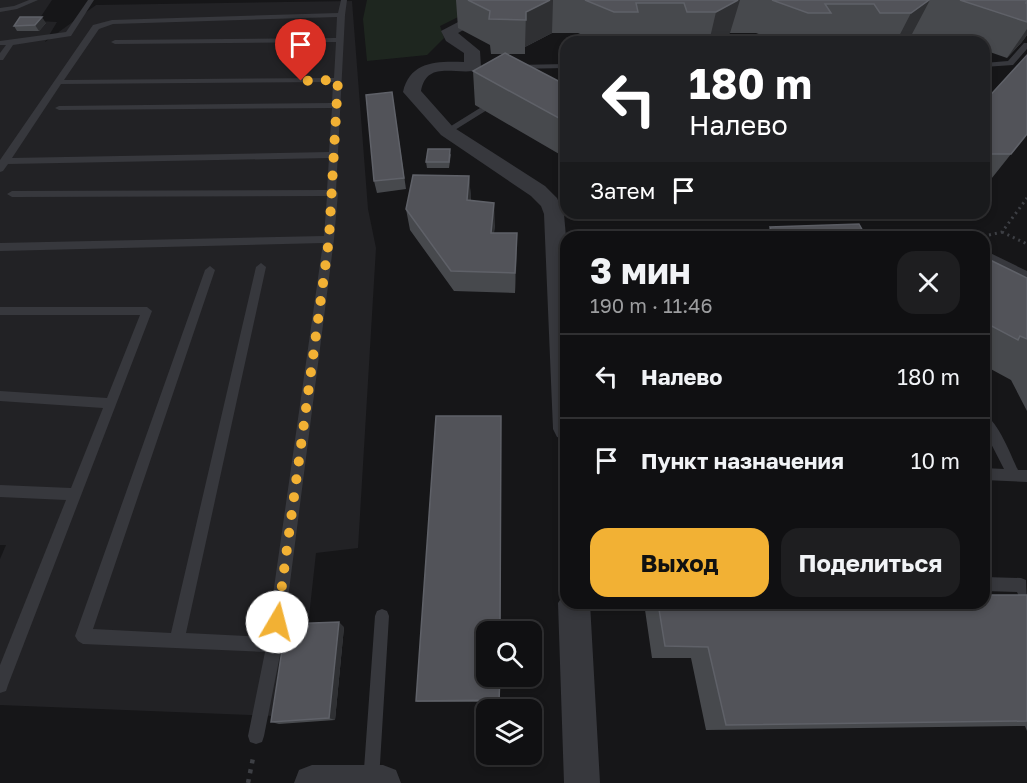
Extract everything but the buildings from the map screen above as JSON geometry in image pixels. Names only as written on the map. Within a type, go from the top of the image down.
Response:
[{"type":"street","points":[[511,0],[449,31],[452,38],[472,51],[479,67],[430,67],[419,72],[413,81],[412,92],[447,131],[538,191],[550,202],[560,238]]},
{"type":"street","points":[[574,609],[582,783]]},
{"type":"street","points":[[312,783],[376,782]]},
{"type":"lane","points":[[0,10],[15,8],[35,0]]},
{"type":"lane","points":[[0,43],[68,34],[91,0]]},
{"type":"lane","points":[[256,736],[274,645],[329,239],[339,40],[344,0]]},
{"type":"lane","points":[[2,165],[96,27],[112,22],[341,15]]},
{"type":"lane","points":[[115,42],[339,40]]},
{"type":"lane","points":[[0,58],[11,43]]},
{"type":"lane","points":[[990,65],[1010,63],[1027,45]]},
{"type":"lane","points":[[508,67],[560,66]]},
{"type":"lane","points":[[531,67],[531,73],[540,78]]},
{"type":"lane","points":[[57,82],[338,80]]},
{"type":"lane","points":[[59,108],[337,105]]},
{"type":"lane","points":[[447,131],[483,110]]},
{"type":"lane","points":[[2,165],[334,155]]},
{"type":"lane","points":[[12,194],[333,193]]},
{"type":"lane","points":[[0,247],[329,239]]},
{"type":"lane","points":[[990,257],[1027,276]]},
{"type":"lane","points":[[177,640],[261,267]]},
{"type":"lane","points":[[210,270],[84,636],[274,645]]},
{"type":"lane","points":[[0,310],[147,311],[0,685]]},
{"type":"lane","points":[[0,396],[110,404]]},
{"type":"lane","points":[[990,429],[1020,476]]},
{"type":"lane","points":[[990,474],[1020,476]]},
{"type":"lane","points":[[0,491],[75,494]]},
{"type":"lane","points":[[990,584],[1021,585],[1027,598]]},
{"type":"lane","points":[[376,782],[382,616]]},
{"type":"path","points":[[1002,232],[1027,198]]},
{"type":"path","points":[[990,235],[1002,232],[1027,244]]},
{"type":"shaded area","points":[[0,0],[52,0],[38,21],[57,22],[45,42],[96,5],[352,1],[368,209],[376,248],[358,548],[316,553],[298,717],[0,705],[0,559],[6,545],[0,545]]},
{"type":"shaded area","points":[[367,0],[492,0],[440,26],[444,38],[427,55],[367,61],[363,19]]},
{"type":"route","points":[[277,622],[329,239],[338,80],[301,81]]}]
